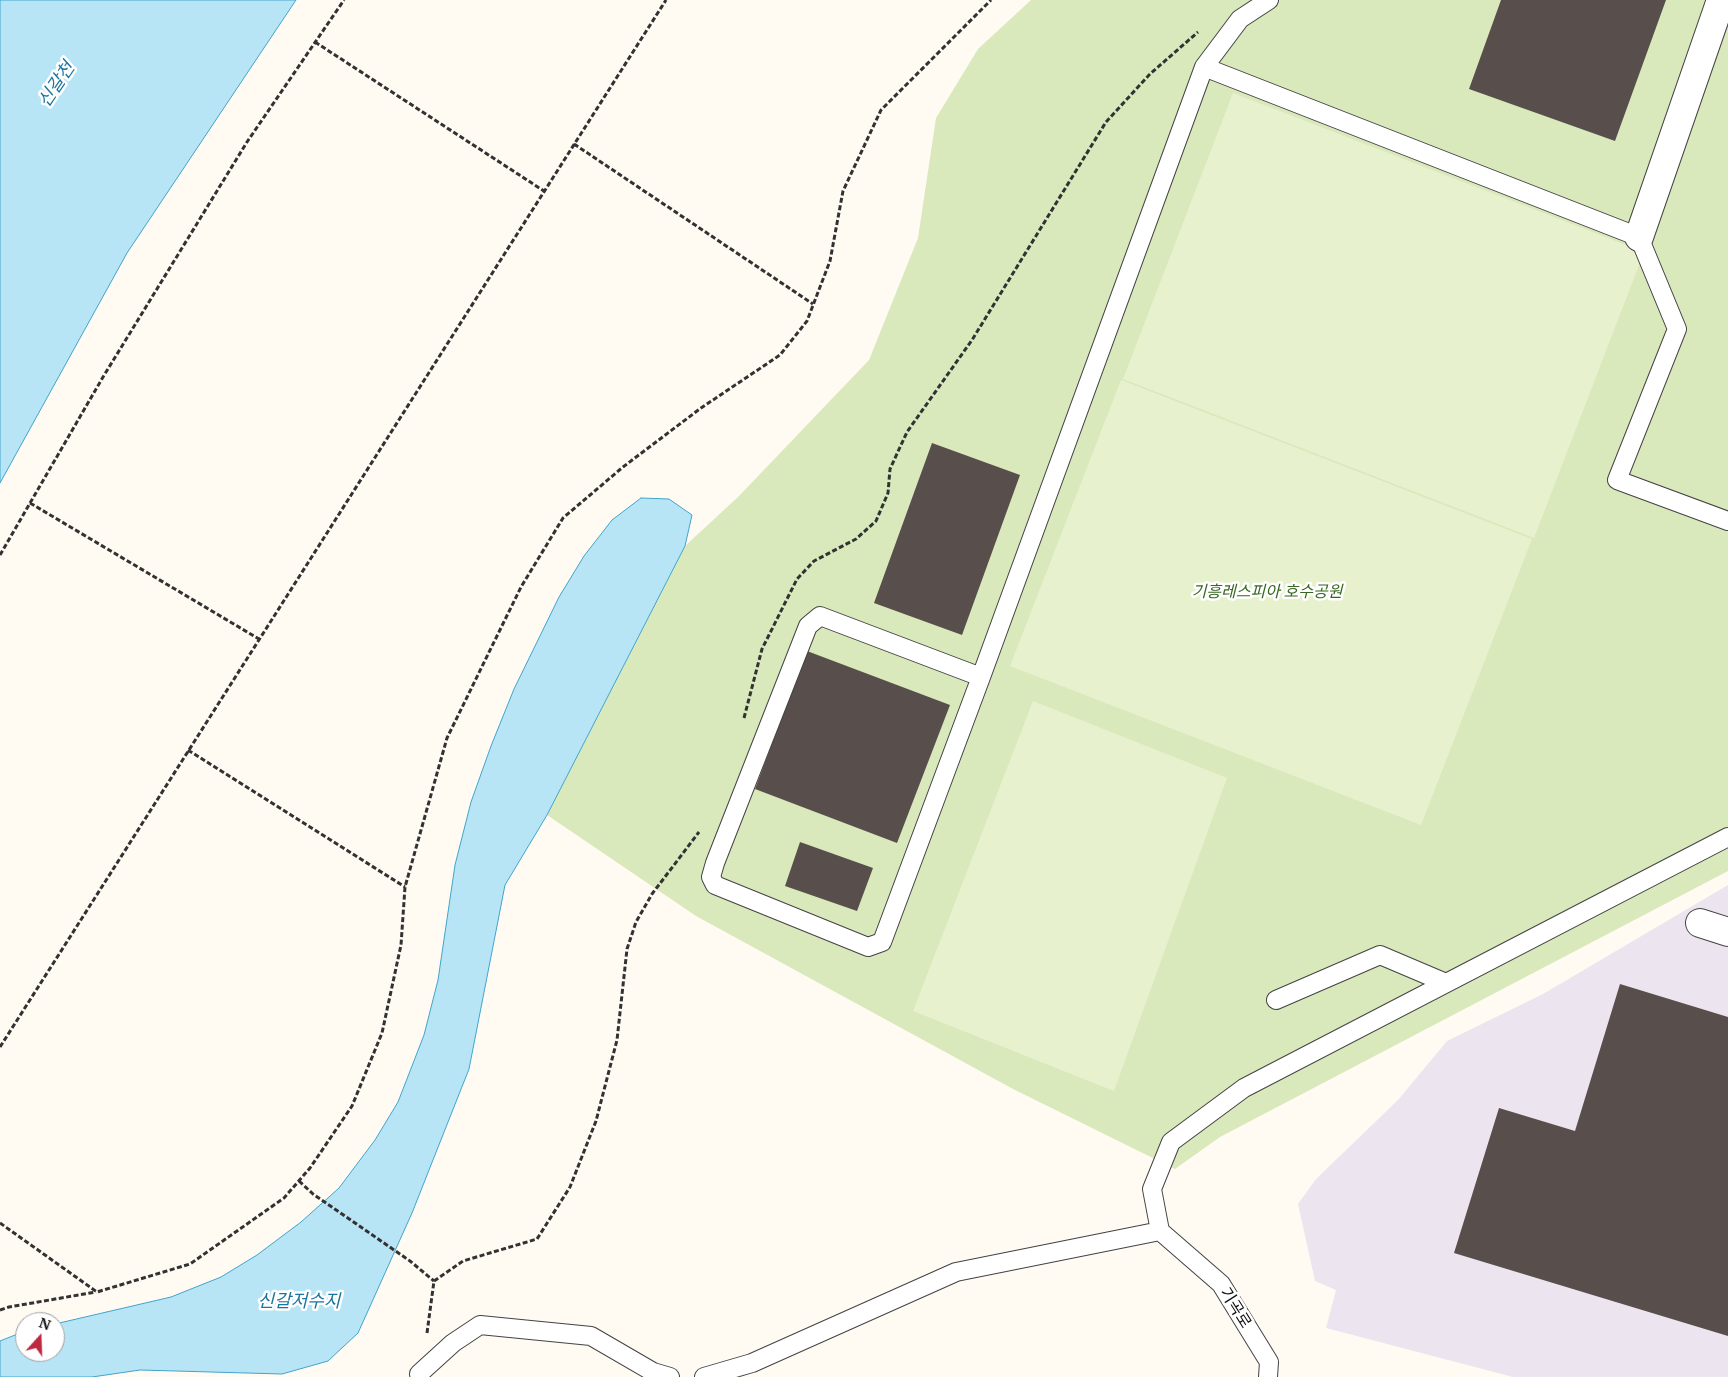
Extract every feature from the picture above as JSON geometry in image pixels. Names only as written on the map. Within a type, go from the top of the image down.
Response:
[{"type":"street","points":[[1639,237],[1721,0]]},
{"type":"street","points":[[1700,923],[1728,932]]},
{"type":"lane","points":[[981,677],[820,616],[808,626],[714,864],[711,876],[715,886],[868,947],[882,942],[981,677],[1204,67],[1240,19],[1269,0]]},
{"type":"lane","points":[[1204,67],[1639,237],[1677,329],[1616,480],[1728,521]]},
{"type":"lane","points":[[704,1377],[752,1363],[956,1272],[1160,1231],[1152,1189],[1171,1142],[1244,1088],[1728,837]]},
{"type":"lane","points":[[1276,1000],[1380,955],[1446,983]]},
{"type":"lane","name":"기곡로","points":[[1160,1231],[1221,1284],[1269,1362],[1268,1377]]},
{"type":"lane","points":[[419,1374],[453,1343],[480,1325],[591,1336],[653,1372],[670,1377]]},
{"type":"path","points":[[0,555],[103,377],[247,142],[344,0]]},
{"type":"path","points":[[0,1047],[666,0]]},
{"type":"path","points":[[0,1310],[9,1306],[97,1292],[190,1264],[284,1198],[299,1181],[352,1106],[382,1033],[401,945],[405,887],[447,738],[521,587],[562,518],[623,467],[702,408],[780,355],[806,321],[830,261],[843,191],[881,110],[991,0]]},
{"type":"path","points":[[315,42],[544,192]]},
{"type":"path","points":[[574,144],[813,304]]},
{"type":"path","points":[[30,504],[260,639]]},
{"type":"path","points":[[188,750],[405,887]]},
{"type":"path","points":[[299,1181],[313,1194],[410,1261],[434,1281]]},
{"type":"path","points":[[0,1223],[97,1292]]},
{"type":"shaded area","points":[[1728,885],[1728,1377],[1513,1377],[1326,1328],[1336,1290],[1315,1281],[1298,1204],[1316,1179],[1398,1100],[1447,1041],[1543,994]]},
{"type":"green space","name":"기흥레스피아 호수공원","points":[[1031,0],[1728,0],[1728,871],[1220,1137],[1175,1169],[1013,1089],[696,916],[547,815],[685,546],[739,496],[869,360],[918,238],[936,118],[978,49]]},
{"type":"green space","points":[[1233,93],[1644,252],[1534,538],[1123,379]]},
{"type":"green space","points":[[1121,380],[1532,539],[1421,825],[1010,666]]},
{"type":"green space","points":[[1033,701],[1227,778],[1114,1091],[913,1011]]},
{"type":"water","name":"신갈천","points":[[0,0],[296,0],[127,253],[0,483]]},
{"type":"water","name":"신갈저수지","points":[[641,498],[669,499],[692,515],[685,546],[547,815],[505,885],[469,1069],[412,1213],[358,1333],[328,1361],[282,1374],[140,1370],[92,1377],[0,1377],[0,1341],[15,1335],[15,1362],[65,1362],[65,1322],[171,1297],[221,1277],[257,1255],[301,1222],[339,1188],[375,1140],[398,1102],[424,1035],[438,980],[455,865],[471,802],[491,746],[514,689],[559,597],[584,556],[612,520]]},
{"type":"building","points":[[1501,0],[1666,0],[1615,141],[1469,89]]},
{"type":"building","points":[[932,443],[1020,475],[962,635],[874,603]]},
{"type":"building","points":[[807,651],[950,705],[897,843],[755,789]]},
{"type":"building","points":[[800,842],[873,868],[857,911],[785,886]]},
{"type":"building","points":[[1620,984],[1728,1017],[1728,1336],[1454,1253],[1499,1108],[1575,1131]]}]
